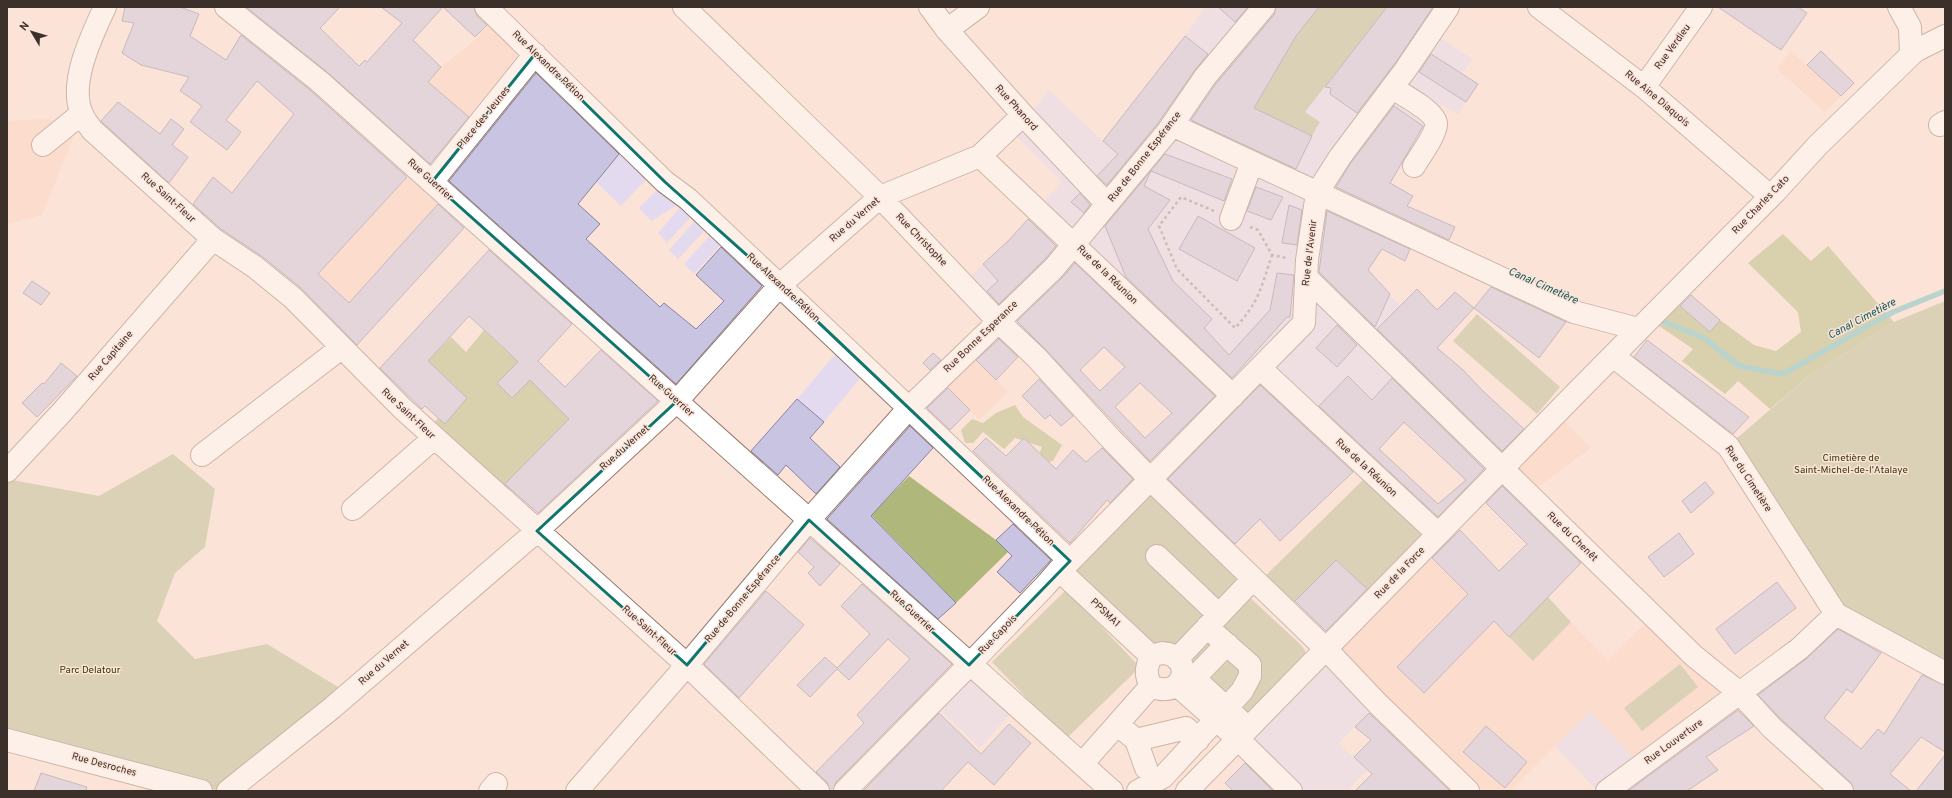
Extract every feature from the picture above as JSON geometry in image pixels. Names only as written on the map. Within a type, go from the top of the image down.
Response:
[{"type":"street","name":"Rue Guerrier","points":[[226,7],[319,81],[871,574],[969,665],[1085,761],[1112,791]]},
{"type":"street","points":[[240,7],[319,81]]},
{"type":"street","name":"Rue Christophe","points":[[684,7],[880,197],[998,321],[1036,357],[1111,440],[1326,649],[1378,704],[1468,791]]},
{"type":"street","name":"Rue Phanord","points":[[930,7],[947,30],[1023,115],[1108,204]]},
{"type":"street","points":[[947,30],[978,7]]},
{"type":"street","name":"Rue de Bonne Espérance","points":[[1054,268],[1172,125],[1205,77],[1264,7]]},
{"type":"street","name":"Rue de l'Avenir","points":[[1150,479],[1304,323],[1307,268],[1317,193],[1340,157],[1392,88],[1448,7]]},
{"type":"street","name":"Rue Aine Diaquois","points":[[1539,7],[1644,87],[1770,196]]},
{"type":"street","name":"Rue Verdieu","points":[[1644,87],[1701,7]]},
{"type":"street","name":"Rue Saint-Fleur","points":[[102,10],[88,44],[80,71],[77,97],[81,114],[92,130],[213,238],[255,267],[293,298],[402,409],[687,665],[818,791]]},
{"type":"street","name":"Rue Alexandre Pétion","points":[[495,10],[535,54],[665,182],[688,200],[780,285],[909,408],[1065,565]]},
{"type":"street","points":[[1902,12],[1920,30],[1934,35],[1945,36]]},
{"type":"street","points":[[1902,12],[1912,36],[1911,54]]},
{"type":"street","name":"Rue Charles Cato","points":[[1613,356],[1818,145],[1911,54],[1932,41],[1945,36]]},
{"type":"street","name":"Place des Jeunes","points":[[432,182],[535,54]]},
{"type":"street","points":[[1392,88],[1431,114],[1436,123],[1434,132],[1414,166]]},
{"type":"street","points":[[43,145],[81,114]]},
{"type":"street","name":"Rue du Vernet","points":[[228,791],[332,708],[537,531],[677,401],[780,285],[880,197],[980,156],[1023,115]]},
{"type":"street","points":[[1172,125],[1574,312],[1638,329]]},
{"type":"street","name":"Rue de la Réunion","points":[[980,156],[1075,244],[1233,396]]},
{"type":"street","points":[[1231,219],[1252,162]]},
{"type":"street","name":"Rue Capitaine","points":[[7,471],[63,411],[213,238]]},
{"type":"street","name":"Rue Bonne Esperance","points":[[909,408],[1054,268]]},
{"type":"street","name":"Rue du Chenêt","points":[[1307,268],[1502,468],[1694,656],[1741,694],[1772,728],[1842,791]]},
{"type":"street","points":[[202,455],[341,348]]},
{"type":"street","name":"Rue de la Force","points":[[1187,791],[1613,356]]},
{"type":"street","name":"Rue du Cimetière","points":[[1613,356],[1728,446],[1836,614]]},
{"type":"street","name":"Rue de la Réunion","points":[[1260,368],[1438,534]]},
{"type":"street","name":"Rue de Bonne Espérance","points":[[577,791],[687,665],[810,520],[909,408]]},
{"type":"street","points":[[354,510],[434,438]]},
{"type":"street","name":"Rue Capois","points":[[845,791],[1150,479]]},
{"type":"street","points":[[1138,791],[1163,777],[1242,691],[1250,676],[1250,664],[1227,644],[1213,621],[1157,556]]},
{"type":"street","name":"PPSMA1","points":[[1065,565],[1151,656]]},
{"type":"street","points":[[1183,674],[1213,621],[1253,578]]},
{"type":"street","points":[[1836,614],[1945,673]]},
{"type":"street","name":"Rue Louverture","points":[[1607,791],[1799,650],[1836,614]]},
{"type":"street","points":[[1151,686],[1168,690],[1183,674],[1227,644]]},
{"type":"street","points":[[1151,686],[1146,676],[1146,669],[1151,656],[1168,654],[1183,674],[1243,734],[1291,791]]},
{"type":"street","points":[[1124,791],[1085,761],[1151,686]]},
{"type":"street","points":[[1118,724],[1136,740],[1146,768]]},
{"type":"street","points":[[1136,740],[1186,728],[1198,740]]},
{"type":"street","name":"Rue Desroches","points":[[7,740],[201,791]]},
{"type":"path","points":[[1272,255],[1260,293],[1250,312],[1235,328],[1177,269],[1159,226],[1181,197],[1258,230],[1272,255],[1307,268]]},
{"type":"highlighted area","points":[[535,54],[665,182],[759,266],[1070,561],[969,665],[809,520],[687,665],[537,531],[677,401],[432,182]]},
{"type":"shaded area","points":[[1202,7],[1283,7],[1305,25],[1305,112],[1387,7],[1393,7],[1473,59],[1450,92],[1466,102],[1459,115],[1442,105],[1391,183],[1413,196],[1368,271],[1438,347],[1533,438],[1478,493],[1405,423],[1396,431],[1371,407],[1321,457],[1270,408],[1174,503],[1128,457],[1172,413],[1077,319],[1036,357],[962,284],[1007,242],[1062,182],[1014,134],[1049,90],[1103,141],[1185,36],[1204,9]]},
{"type":"shaded area","points":[[496,16],[535,54],[478,125],[428,82],[441,67],[472,43]]},
{"type":"shaded area","points":[[1791,51],[1841,96],[1825,112],[1777,69]]},
{"type":"shaded area","points":[[42,119],[61,121],[71,132],[72,141],[42,215],[7,224],[7,121]]},
{"type":"shaded area","points":[[627,144],[654,171],[621,206],[596,182]]},
{"type":"shaded area","points":[[416,168],[446,195],[349,303],[318,274]]},
{"type":"shaded area","points":[[665,182],[698,209],[667,243],[658,233],[686,200],[651,221],[639,208]]},
{"type":"shaded area","points":[[699,216],[709,226],[678,259],[669,250]]},
{"type":"shaded area","points":[[714,231],[725,240],[694,274],[684,264]]},
{"type":"shaded area","points":[[843,345],[868,369],[824,422],[797,399]]},
{"type":"shaded area","points":[[967,351],[1008,392],[979,420],[939,379]]},
{"type":"shaded area","points":[[1556,413],[1591,448],[1528,494],[1502,468]]},
{"type":"shaded area","points":[[1423,550],[1533,661],[1571,622],[1608,660],[1653,616],[1741,694],[1641,766],[1590,711],[1510,791],[1469,791],[1326,649]]},
{"type":"shaded area","points":[[1326,649],[1370,711],[1339,743],[1367,770],[1347,791],[1306,791],[1238,739]]},
{"type":"shaded area","points":[[969,665],[1017,706],[980,748],[932,703]]},
{"type":"shaded area","points":[[1590,711],[1641,766],[1597,791],[1555,746]]},
{"type":"green space","points":[[1319,7],[1387,7],[1305,112],[1320,122],[1312,136],[1254,108],[1294,39]]},
{"type":"green space","points":[[1783,234],[1811,261],[1828,246],[1894,322],[1809,376],[1770,409],[1738,381],[1725,394],[1682,361],[1693,349],[1649,319],[1670,298],[1710,332],[1720,320],[1754,345],[1776,351],[1801,332],[1798,312],[1748,263]]},
{"type":"green space","name":"Cimetière de Saint-Michel-de-l'Atalaye","points":[[1945,301],[1945,673],[1836,614],[1728,446],[1809,376],[1894,322]]},
{"type":"green space","points":[[1477,314],[1560,387],[1537,414],[1453,341]]},
{"type":"green space","points":[[484,330],[518,362],[497,383],[511,397],[530,380],[570,419],[496,494],[426,431],[462,393],[428,361],[451,337],[466,352]]},
{"type":"green space","points":[[1015,405],[1023,417],[1062,445],[1053,461],[1035,465],[1042,447],[1015,438],[1004,449],[983,432],[973,443],[965,443],[961,430],[972,419],[983,423],[996,413]]},
{"type":"green space","name":"Parc Delatour","points":[[173,454],[215,489],[205,547],[175,573],[157,621],[195,659],[267,644],[353,696],[219,791],[7,734],[7,479],[99,496]]},
{"type":"green space","points":[[1371,472],[1438,534],[1376,598],[1336,560],[1286,610],[1258,583]]},
{"type":"green space","points":[[909,476],[996,540],[1008,552],[956,603],[871,515]]},
{"type":"green space","points":[[1151,491],[1241,580],[1171,649],[1149,646],[1074,572]]},
{"type":"green space","points":[[1066,590],[1140,667],[1066,739],[992,662]]},
{"type":"green space","points":[[1246,594],[1301,645],[1305,650],[1306,656],[1239,729],[1182,661]]},
{"type":"green space","points":[[1548,597],[1571,622],[1533,661],[1509,637]]},
{"type":"green space","points":[[1680,664],[1698,687],[1642,731],[1624,708]]},
{"type":"building","points":[[125,7],[180,7],[199,14],[190,36],[226,60],[241,35],[311,91],[407,177],[318,274],[349,303],[438,204],[464,228],[357,345],[301,288],[263,257],[221,229],[193,204],[213,177],[232,193],[294,114],[257,81],[226,120],[241,132],[227,150],[190,122],[202,106],[180,91],[189,77],[141,65],[122,53],[134,23],[122,21]]},
{"type":"building","points":[[246,7],[340,7],[320,28],[359,66],[365,60],[367,62],[402,23],[381,7],[443,7],[413,40],[441,67],[428,82],[469,117],[430,164],[327,72]]},
{"type":"building","points":[[443,7],[474,7],[477,16],[487,25],[475,37]]},
{"type":"building","points":[[1218,7],[1248,7],[1235,22]]},
{"type":"building","points":[[1276,7],[1319,7],[1296,36],[1254,108],[1312,136],[1296,169],[1191,120],[1215,85],[1274,15]]},
{"type":"building","points":[[1387,7],[1433,7],[1396,62],[1357,113],[1330,94],[1331,88],[1325,87]]},
{"type":"building","points":[[1718,7],[1798,7],[1807,13],[1781,50]]},
{"type":"building","points":[[1185,36],[1208,54],[1158,123],[1107,185],[1097,176],[1118,154],[1103,141]]},
{"type":"building","points":[[1821,51],[1854,83],[1841,96],[1807,65]]},
{"type":"building","points":[[1431,54],[1478,84],[1466,102],[1419,72]]},
{"type":"building","points":[[536,73],[619,154],[578,204],[600,224],[586,239],[660,307],[664,303],[696,329],[724,301],[696,275],[721,247],[762,286],[676,384],[449,181]]},
{"type":"building","points":[[118,102],[160,134],[171,119],[184,129],[172,145],[188,157],[169,183],[101,121]]},
{"type":"building","points":[[1394,106],[1423,126],[1390,183],[1413,196],[1407,206],[1455,227],[1449,240],[1336,187],[1350,164]]},
{"type":"building","points":[[1165,154],[1232,179],[1224,201],[1151,171],[1144,186],[1170,200],[1148,229],[1173,281],[1212,319],[1204,328],[1229,355],[1270,310],[1277,273],[1294,275],[1290,317],[1287,317],[1232,378],[1126,277],[1105,226]]},
{"type":"building","points":[[1256,187],[1283,197],[1271,220],[1247,211]]},
{"type":"building","points":[[1080,193],[1090,205],[1084,213],[1071,202]]},
{"type":"building","points":[[1289,205],[1302,210],[1297,245],[1282,243]]},
{"type":"building","points":[[1327,211],[1410,249],[1405,261],[1382,249],[1368,270],[1390,294],[1375,327],[1319,272]]},
{"type":"building","points":[[1198,216],[1255,248],[1237,281],[1179,249]]},
{"type":"building","points":[[1028,219],[1056,246],[1045,259],[999,304],[987,291],[998,281],[983,264],[1009,240]]},
{"type":"building","points":[[489,250],[572,324],[538,361],[565,387],[601,350],[658,401],[538,513],[505,484],[569,419],[530,380],[512,398],[497,383],[518,362],[505,349],[469,316],[428,361],[467,398],[445,424],[425,406],[422,409],[380,368]]},
{"type":"building","points":[[1075,263],[1215,396],[1150,461],[1017,321],[1063,277]],"holes":[[[1104,347],[1125,367],[1100,391],[1080,370]],[[1140,383],[1172,413],[1145,438],[1115,407]]]},
{"type":"building","points":[[32,281],[50,293],[41,305],[23,293]]},
{"type":"building","points":[[1491,287],[1566,322],[1539,358],[1474,308]]},
{"type":"building","points":[[1417,289],[1437,310],[1455,292],[1474,308],[1437,348],[1462,369],[1484,392],[1524,429],[1502,451],[1377,329]]},
{"type":"building","points":[[1691,295],[1720,320],[1710,332],[1680,306]]},
{"type":"building","points":[[1337,325],[1357,345],[1337,367],[1316,348]]},
{"type":"building","points":[[999,339],[1018,357],[996,380],[976,360]]},
{"type":"building","points":[[1647,340],[1749,417],[1733,434],[1634,357]]},
{"type":"building","points":[[933,353],[941,360],[930,370],[923,363]]},
{"type":"building","points":[[61,363],[77,376],[37,417],[22,403],[42,383],[44,384]]},
{"type":"building","points":[[1348,376],[1372,400],[1392,378],[1484,469],[1438,517],[1319,406]],"holes":[[[1404,422],[1466,480],[1438,504],[1379,449]]]},
{"type":"building","points":[[1039,379],[1073,416],[1061,426],[1050,415],[1045,419],[1022,396]]},
{"type":"building","points":[[1260,385],[1353,472],[1280,541],[1260,519],[1235,544],[1168,479]]},
{"type":"building","points":[[948,388],[970,410],[950,430],[927,408]]},
{"type":"building","points":[[797,399],[824,422],[810,438],[840,467],[816,494],[786,465],[778,475],[751,451]]},
{"type":"building","points":[[910,426],[933,448],[871,516],[956,603],[938,619],[827,519]]},
{"type":"building","points":[[986,438],[1006,456],[1024,438],[1056,469],[1073,450],[1086,462],[1102,448],[1133,479],[1110,503],[1107,500],[1070,543],[973,451]]},
{"type":"building","points":[[1705,482],[1714,493],[1691,513],[1682,501]]},
{"type":"building","points":[[1502,486],[1581,563],[1509,637],[1494,621],[1424,693],[1397,667],[1468,594],[1432,558],[1460,530],[1499,571],[1527,544],[1486,503]]},
{"type":"building","points":[[1013,524],[1051,560],[1020,593],[997,572],[1012,556],[996,540]]},
{"type":"building","points":[[1679,533],[1694,554],[1664,577],[1648,557]]},
{"type":"building","points":[[810,538],[840,564],[820,586],[808,573],[814,567],[798,552]]},
{"type":"building","points":[[1336,560],[1367,589],[1326,631],[1295,601]]},
{"type":"building","points":[[1777,582],[1796,608],[1735,654],[1716,629]]},
{"type":"building","points":[[862,584],[952,664],[836,782],[833,791],[830,791],[827,782],[816,772],[864,723],[857,715],[910,659],[888,639],[849,680],[837,669],[810,697],[797,685],[825,657],[837,668],[870,634],[841,606]]},
{"type":"building","points":[[766,591],[804,625],[739,698],[704,664]]},
{"type":"building","points":[[1838,629],[1881,653],[1852,693],[1847,689],[1824,718],[1861,749],[1878,729],[1884,734],[1922,675],[1945,685],[1945,752],[1921,737],[1890,774],[1911,791],[1854,791],[1850,782],[1781,719],[1758,695],[1806,659]]},
{"type":"building","points":[[1738,710],[1754,726],[1706,757],[1718,770],[1687,791],[1628,791]]},
{"type":"building","points":[[939,713],[981,754],[1009,724],[1031,743],[994,785],[968,762],[941,791],[863,791]]},
{"type":"building","points":[[1369,713],[1450,791],[1355,791],[1372,774],[1354,757],[1371,740],[1355,727]]},
{"type":"building","points":[[1486,726],[1527,762],[1505,788],[1463,752]]},
{"type":"building","points":[[1945,755],[1945,791],[1916,791]]},
{"type":"building","points":[[1245,763],[1273,791],[1233,791],[1225,783]]},
{"type":"building","points":[[41,773],[87,787],[86,791],[34,791]]},
{"type":"waterway","name":"Canal Cimetière","points":[[1656,319],[1704,338],[1739,366],[1783,374],[1893,312],[1945,291]]}]
